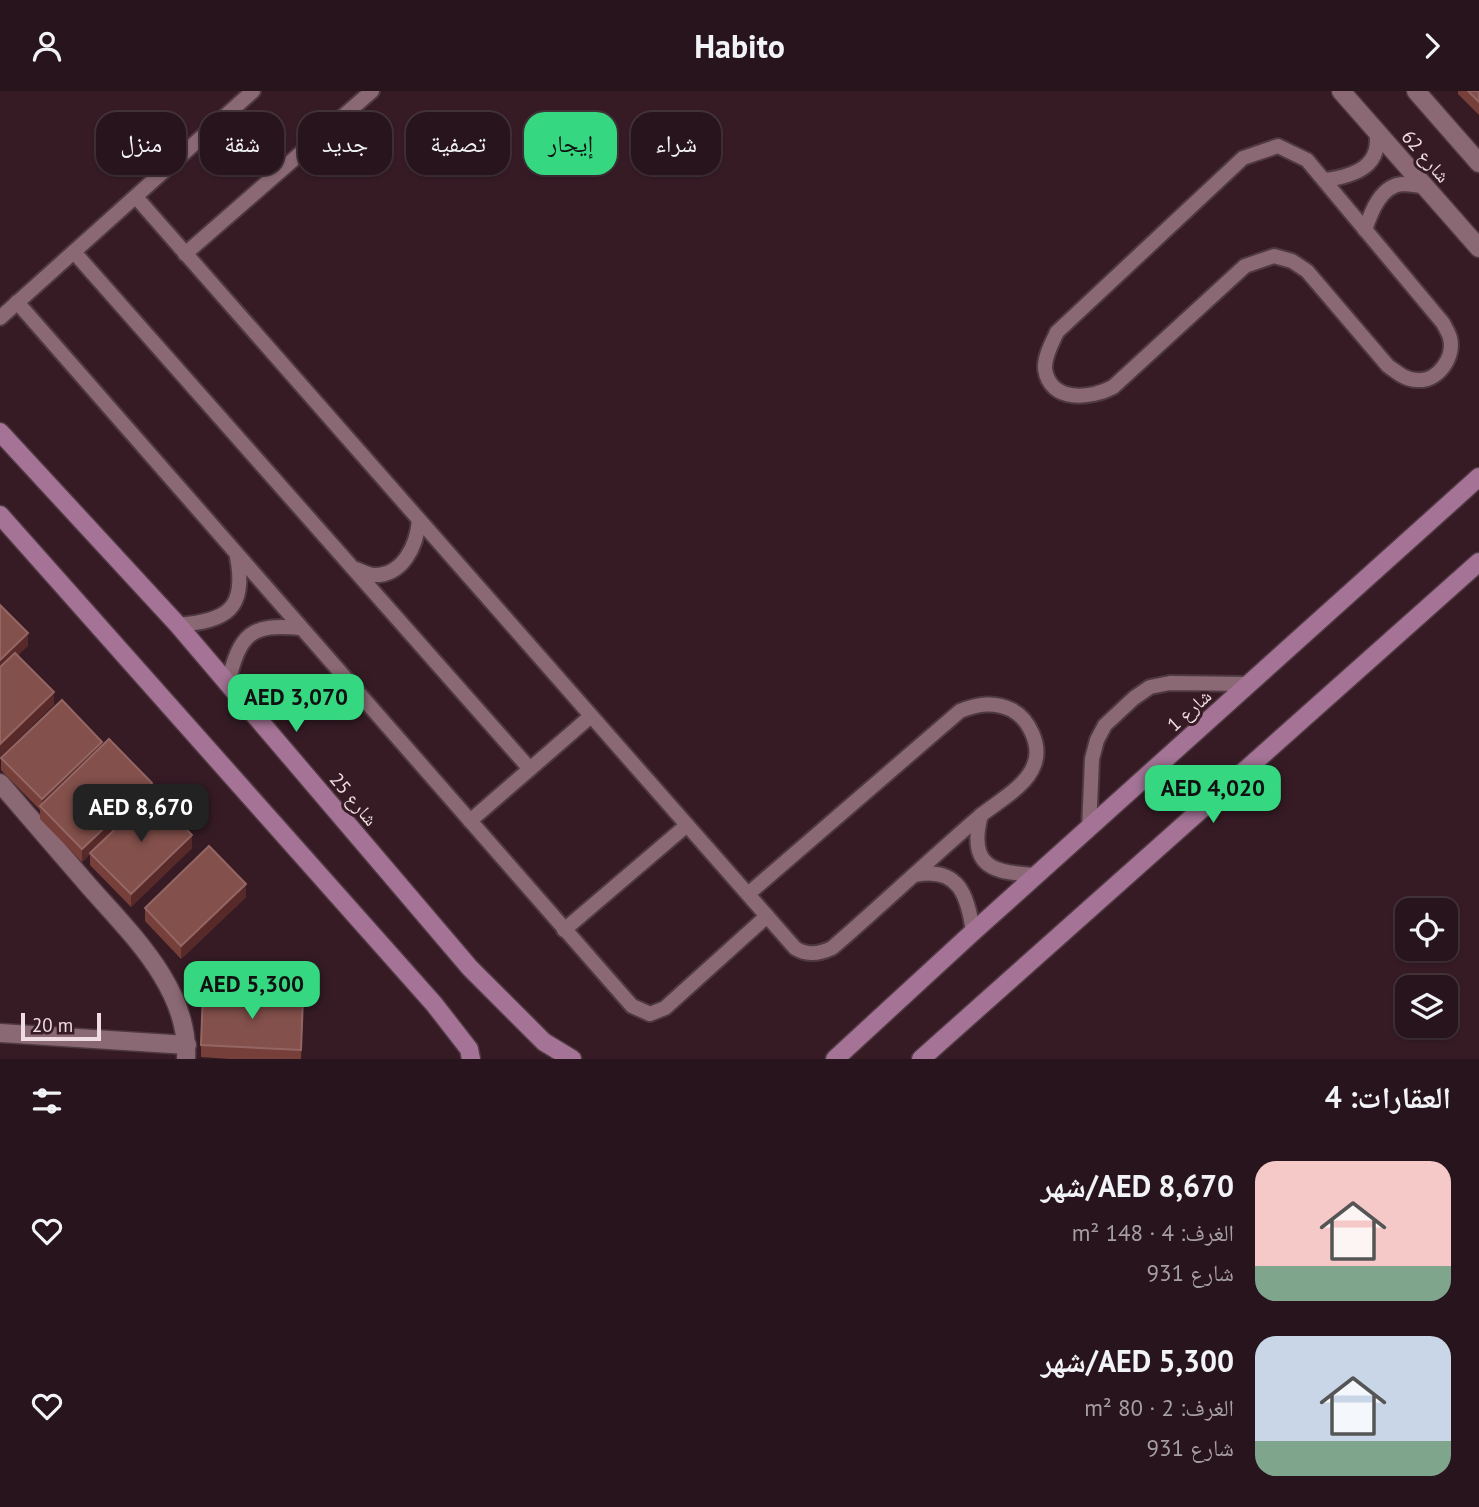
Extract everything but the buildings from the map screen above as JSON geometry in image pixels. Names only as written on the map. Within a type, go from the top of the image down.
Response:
[{"type":"street","name":"شارع 62","points":[[1341,91],[1479,248]]},
{"type":"street","name":"شارع 62","points":[[1416,91],[1479,163]]},
{"type":"street","name":"شارع 25","points":[[0,432],[178,625],[470,968],[544,1042],[572,1059]]},
{"type":"street","name":"شارع 1","points":[[835,1059],[1479,477]]},
{"type":"street","points":[[0,515],[434,1004],[468,1049],[471,1059]]},
{"type":"street","points":[[922,1059],[1479,562]]},
{"type":"street","points":[[0,783],[148,954],[177,1006],[186,1052],[0,1033]]},
{"type":"lane","points":[[0,318],[253,91]]},
{"type":"lane","points":[[185,254],[372,91]]},
{"type":"lane","points":[[1325,180],[1359,173],[1372,159],[1379,145],[1376,130]]},
{"type":"lane","points":[[1278,146],[1307,160],[1325,180],[1443,323],[1450,338],[1450,352],[1439,373],[1419,381],[1403,377],[1307,271],[1292,261],[1274,256],[1245,266],[1113,387],[1098,395],[1081,397],[1063,393],[1050,382],[1045,368],[1057,333],[1243,158],[1278,146]]},
{"type":"lane","points":[[1366,230],[1370,213],[1378,199],[1388,190],[1401,183],[1426,187]]},
{"type":"lane","points":[[136,197],[795,948],[803,953],[822,952],[838,944],[981,815],[1025,780],[1035,764],[1033,733],[1014,711],[993,704],[976,705],[960,711],[748,894]]},
{"type":"lane","points":[[74,252],[530,769]]},
{"type":"lane","points":[[17,302],[632,1006],[650,1014],[665,1008],[767,916]]},
{"type":"lane","points":[[352,567],[372,575],[401,565],[418,536],[419,520]]},
{"type":"lane","points":[[178,625],[212,621],[229,611],[237,596],[241,578],[237,555]]},
{"type":"lane","points":[[228,683],[241,643],[258,628],[301,628]]},
{"type":"lane","points":[[1089,829],[1092,759],[1097,740],[1105,725],[1134,698],[1150,687],[1170,683],[1249,684]]},
{"type":"lane","points":[[470,821],[591,716]]},
{"type":"lane","points":[[981,815],[977,831],[980,857],[989,866],[1000,871],[1038,875]]},
{"type":"lane","points":[[564,930],[687,825]]},
{"type":"lane","points":[[914,875],[928,872],[943,875],[956,882],[965,894],[973,932]]}]
